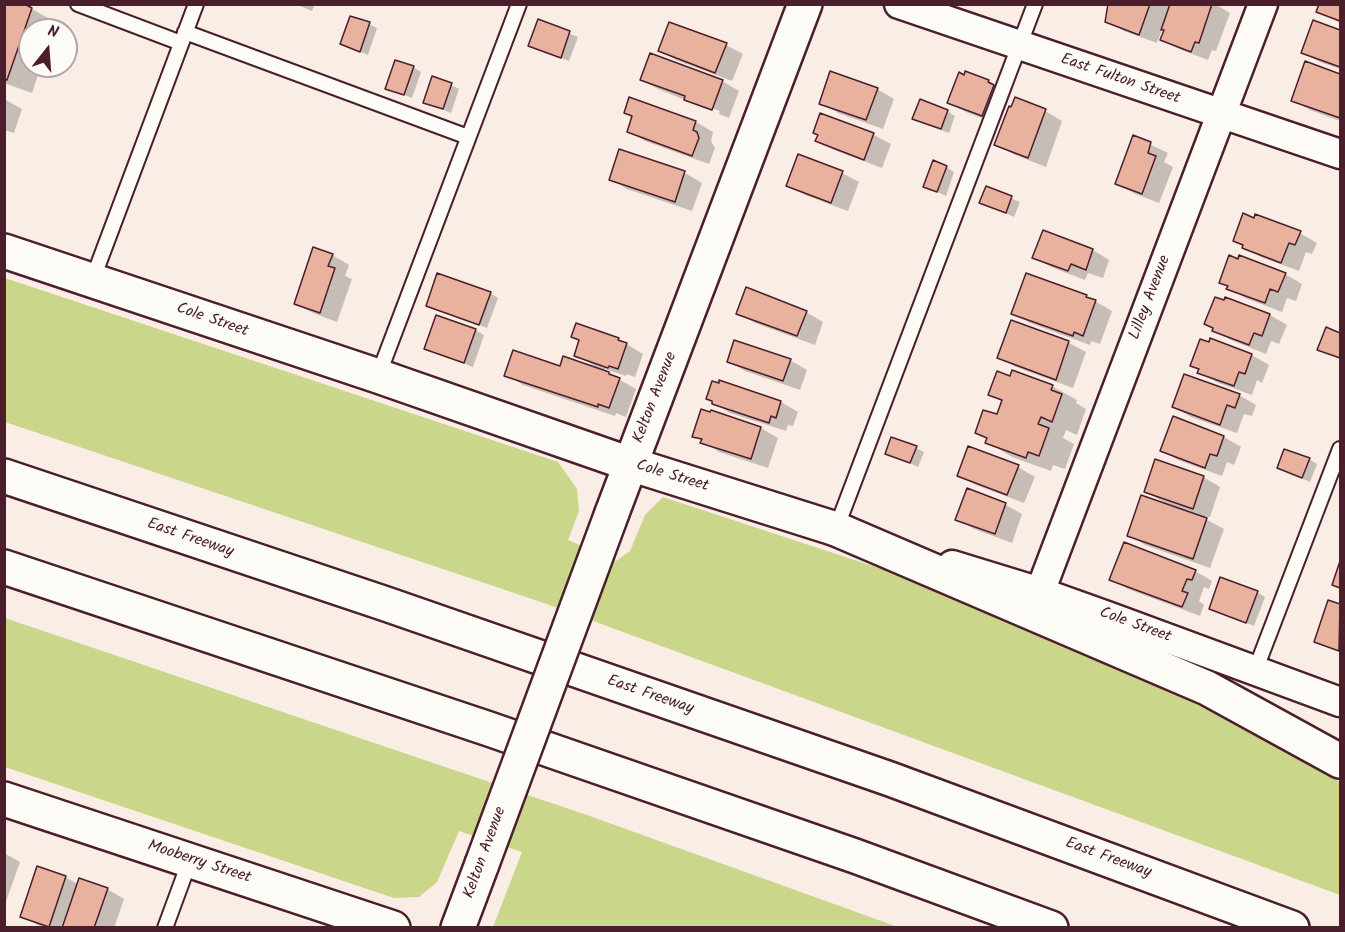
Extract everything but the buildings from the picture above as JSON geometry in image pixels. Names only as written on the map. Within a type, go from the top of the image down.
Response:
[{"type":"main road","name":"Kelton Avenue","points":[[458,927],[630,464],[805,4]]},
{"type":"main road","name":"Cole Street","points":[[4,251],[378,376],[630,464],[836,530]]},
{"type":"main road","name":"East Freeway","points":[[4,476],[386,604],[890,779],[1292,927]]},
{"type":"main road","points":[[836,530],[1207,688],[1341,760]]},
{"type":"main road","points":[[4,567],[512,737],[855,856],[1051,927]]},
{"type":"main road","name":"Mooberry Street","points":[[4,799],[393,927]]},
{"type":"street","name":"East Fulton Street","points":[[899,4],[1341,154]]},
{"type":"street","name":"Lilley Avenue","points":[[1040,592],[1263,4]]},
{"type":"street","name":"Cole Street","points":[[836,530],[1040,592],[1341,702]]},
{"type":"lane","points":[[78,4],[183,37],[468,137]]},
{"type":"lane","points":[[92,280],[196,4]]},
{"type":"lane","points":[[378,376],[519,4]]},
{"type":"lane","points":[[836,530],[1035,4]]},
{"type":"lane","points":[[1255,671],[1341,449]]},
{"type":"lane","points":[[165,927],[190,860]]},
{"type":"green space","points":[[5,278],[558,462],[577,489],[579,511],[568,540],[616,561],[630,551],[645,515],[663,497],[982,602],[1104,658],[1281,747],[1340,782],[1340,895],[544,603],[5,422]]},
{"type":"green space","points":[[5,618],[587,815],[898,927],[493,927],[522,852],[459,831],[437,882],[419,897],[394,898],[5,767]]}]
